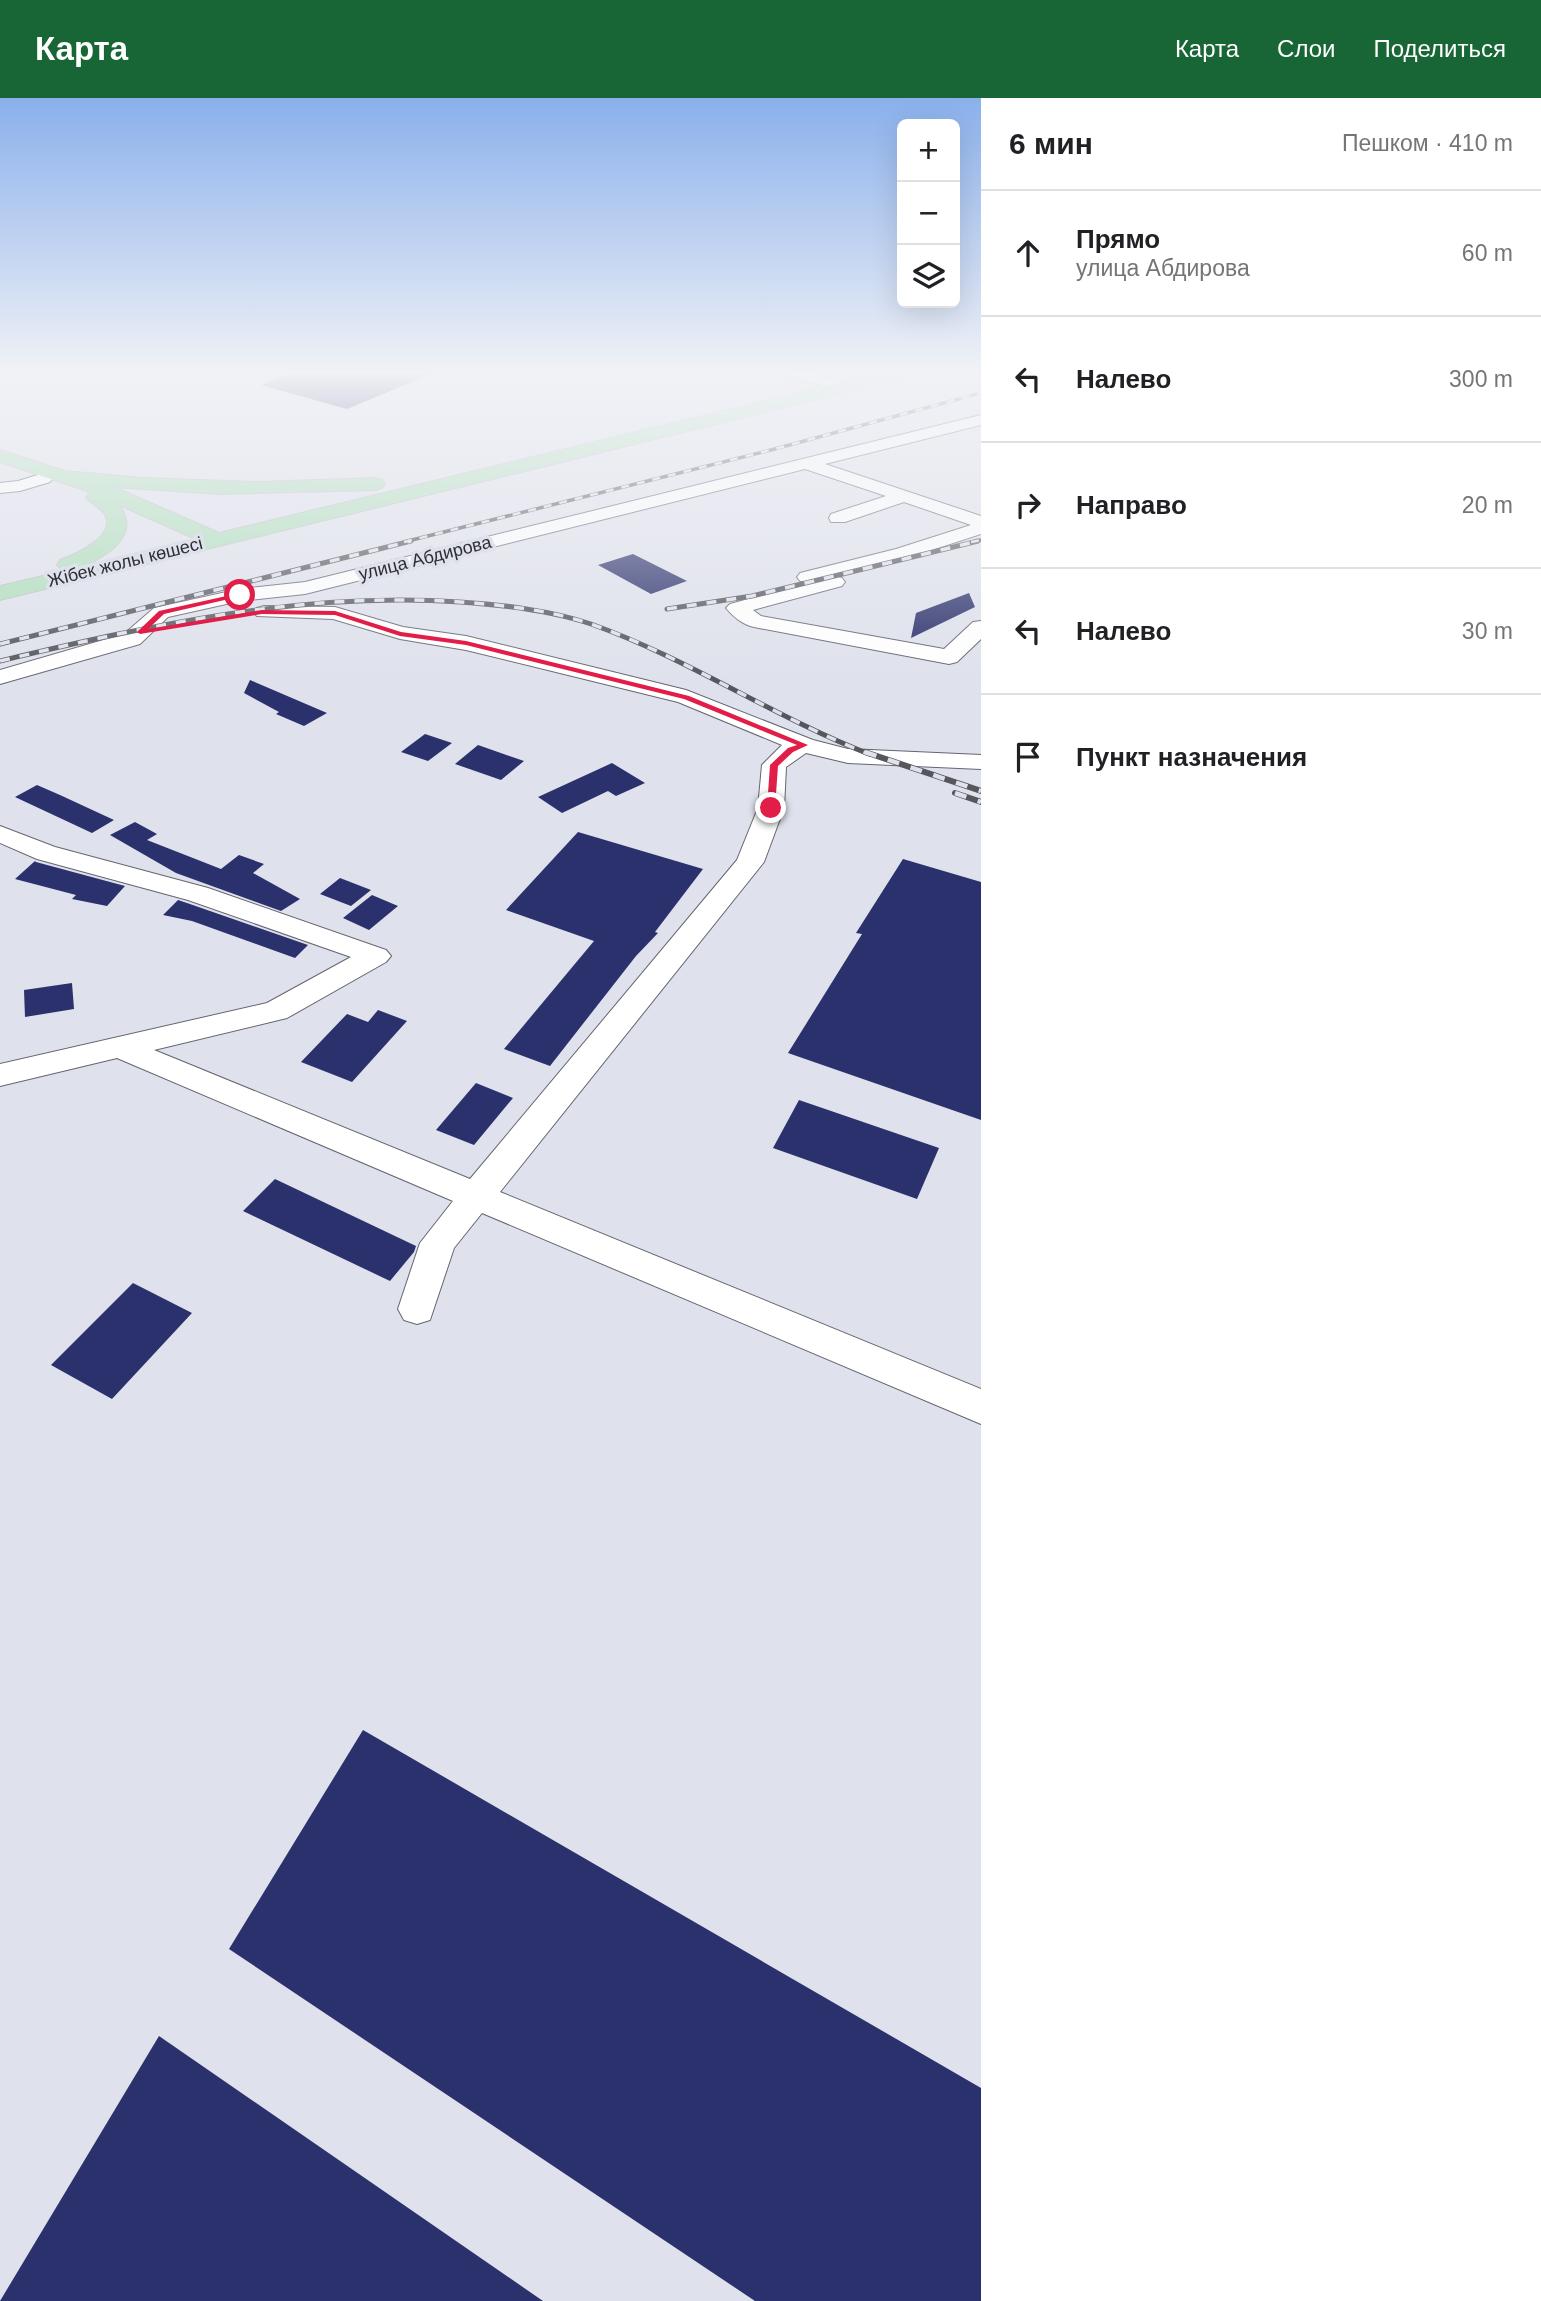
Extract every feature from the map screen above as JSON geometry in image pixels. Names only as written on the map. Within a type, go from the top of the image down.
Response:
[{"type":"main road","points":[[38,476],[204,540]]},
{"type":"main road","points":[[66,476],[169,486],[223,488],[372,484],[440,476]]},
{"type":"main road","points":[[66,476],[204,540]]},
{"type":"main road","points":[[33,577],[204,540],[452,476]]},
{"type":"main road","name":"Жібек жолы көшесі","points":[[0,593],[467,476]]},
{"type":"main road","points":[[33,577],[82,560],[102,548],[113,534],[117,523],[115,512],[96,497]]},
{"type":"main road","name":"Жібек жолы көшесі","points":[[0,585],[33,577]]},
{"type":"street","name":"улица Абдирова","points":[[0,677],[132,639],[161,612],[240,595],[305,588],[753,476]]},
{"type":"street","points":[[841,476],[981,522]]},
{"type":"street","points":[[0,488],[20,486],[44,478]]},
{"type":"street","points":[[838,518],[902,497]]},
{"type":"street","points":[[981,528],[854,566],[732,594],[727,599],[754,621],[949,657],[981,627]]},
{"type":"street","points":[[737,608],[835,582]]},
{"type":"street","points":[[140,632],[262,612],[335,613],[400,634],[466,643],[686,697],[804,745],[848,757],[981,762]]},
{"type":"street","points":[[417,1309],[438,1243],[750,862],[771,808],[774,765],[791,750],[804,745]]},
{"type":"street","points":[[0,834],[47,853],[198,894],[376,956],[276,1011],[0,1075]]},
{"type":"street","points":[[119,1047],[981,1407]]},
{"type":"building","points":[[633,554],[687,581],[651,594],[598,565]]},
{"type":"building","points":[[969,593],[975,607],[911,638],[916,613]]},
{"type":"building","points":[[250,680],[327,713],[304,726],[276,714],[279,712],[244,693]]},
{"type":"building","points":[[425,734],[452,743],[428,761],[401,752]]},
{"type":"building","points":[[478,745],[524,761],[501,780],[455,764]]},
{"type":"building","points":[[612,763],[645,783],[616,796],[608,791],[562,813],[538,797]]},
{"type":"building","points":[[37,785],[114,820],[92,833],[15,797]]},
{"type":"building","points":[[135,822],[157,834],[147,840],[221,869],[239,855],[264,864],[253,873],[300,899],[281,911],[176,873],[110,835]]},
{"type":"building","points":[[578,832],[703,869],[655,932],[658,933],[636,956],[550,1066],[504,1049],[594,941],[506,910]]},
{"type":"building","points":[[903,859],[981,882],[981,1120],[788,1053],[862,934],[856,933]]},
{"type":"building","points":[[35,861],[125,886],[107,906],[72,899],[76,895],[15,879]]},
{"type":"building","points":[[340,878],[371,890],[351,906],[320,894]]},
{"type":"building","points":[[372,895],[398,906],[369,930],[343,918]]},
{"type":"building","points":[[178,900],[308,945],[295,958],[192,921],[163,915]]},
{"type":"building","points":[[72,983],[74,1009],[25,1017],[24,990]]},
{"type":"building","points":[[378,1010],[407,1021],[352,1082],[301,1062],[347,1014],[368,1022]]},
{"type":"building","points":[[476,1083],[513,1098],[474,1145],[436,1130]]},
{"type":"building","points":[[799,1100],[939,1148],[917,1199],[773,1148]]},
{"type":"building","points":[[275,1179],[416,1246],[414,1252],[390,1281],[243,1211]]},
{"type":"building","points":[[133,1283],[192,1313],[112,1399],[51,1365]]},
{"type":"building","points":[[363,1730],[981,2088],[981,2301],[755,2301],[229,1949]]},
{"type":"building","points":[[159,2036],[543,2301],[0,2301]]},
{"type":"railway","points":[[404,542],[668,476]]},
{"type":"railway","points":[[971,542],[981,540]]},
{"type":"railway","points":[[0,644],[411,541]]},
{"type":"railway","points":[[667,609],[752,596],[978,541]]},
{"type":"railway","points":[[0,661],[171,624],[286,606],[402,600],[493,605],[559,615],[627,638],[799,723],[869,754]]},
{"type":"railway","points":[[865,752],[981,791]]},
{"type":"railway","points":[[955,793],[981,802]]},
{"type":"route","points":[[240,595],[161,612],[140,632],[262,612],[335,613],[400,634],[466,643],[686,697],[804,745],[791,750],[774,765],[771,808]]}]
